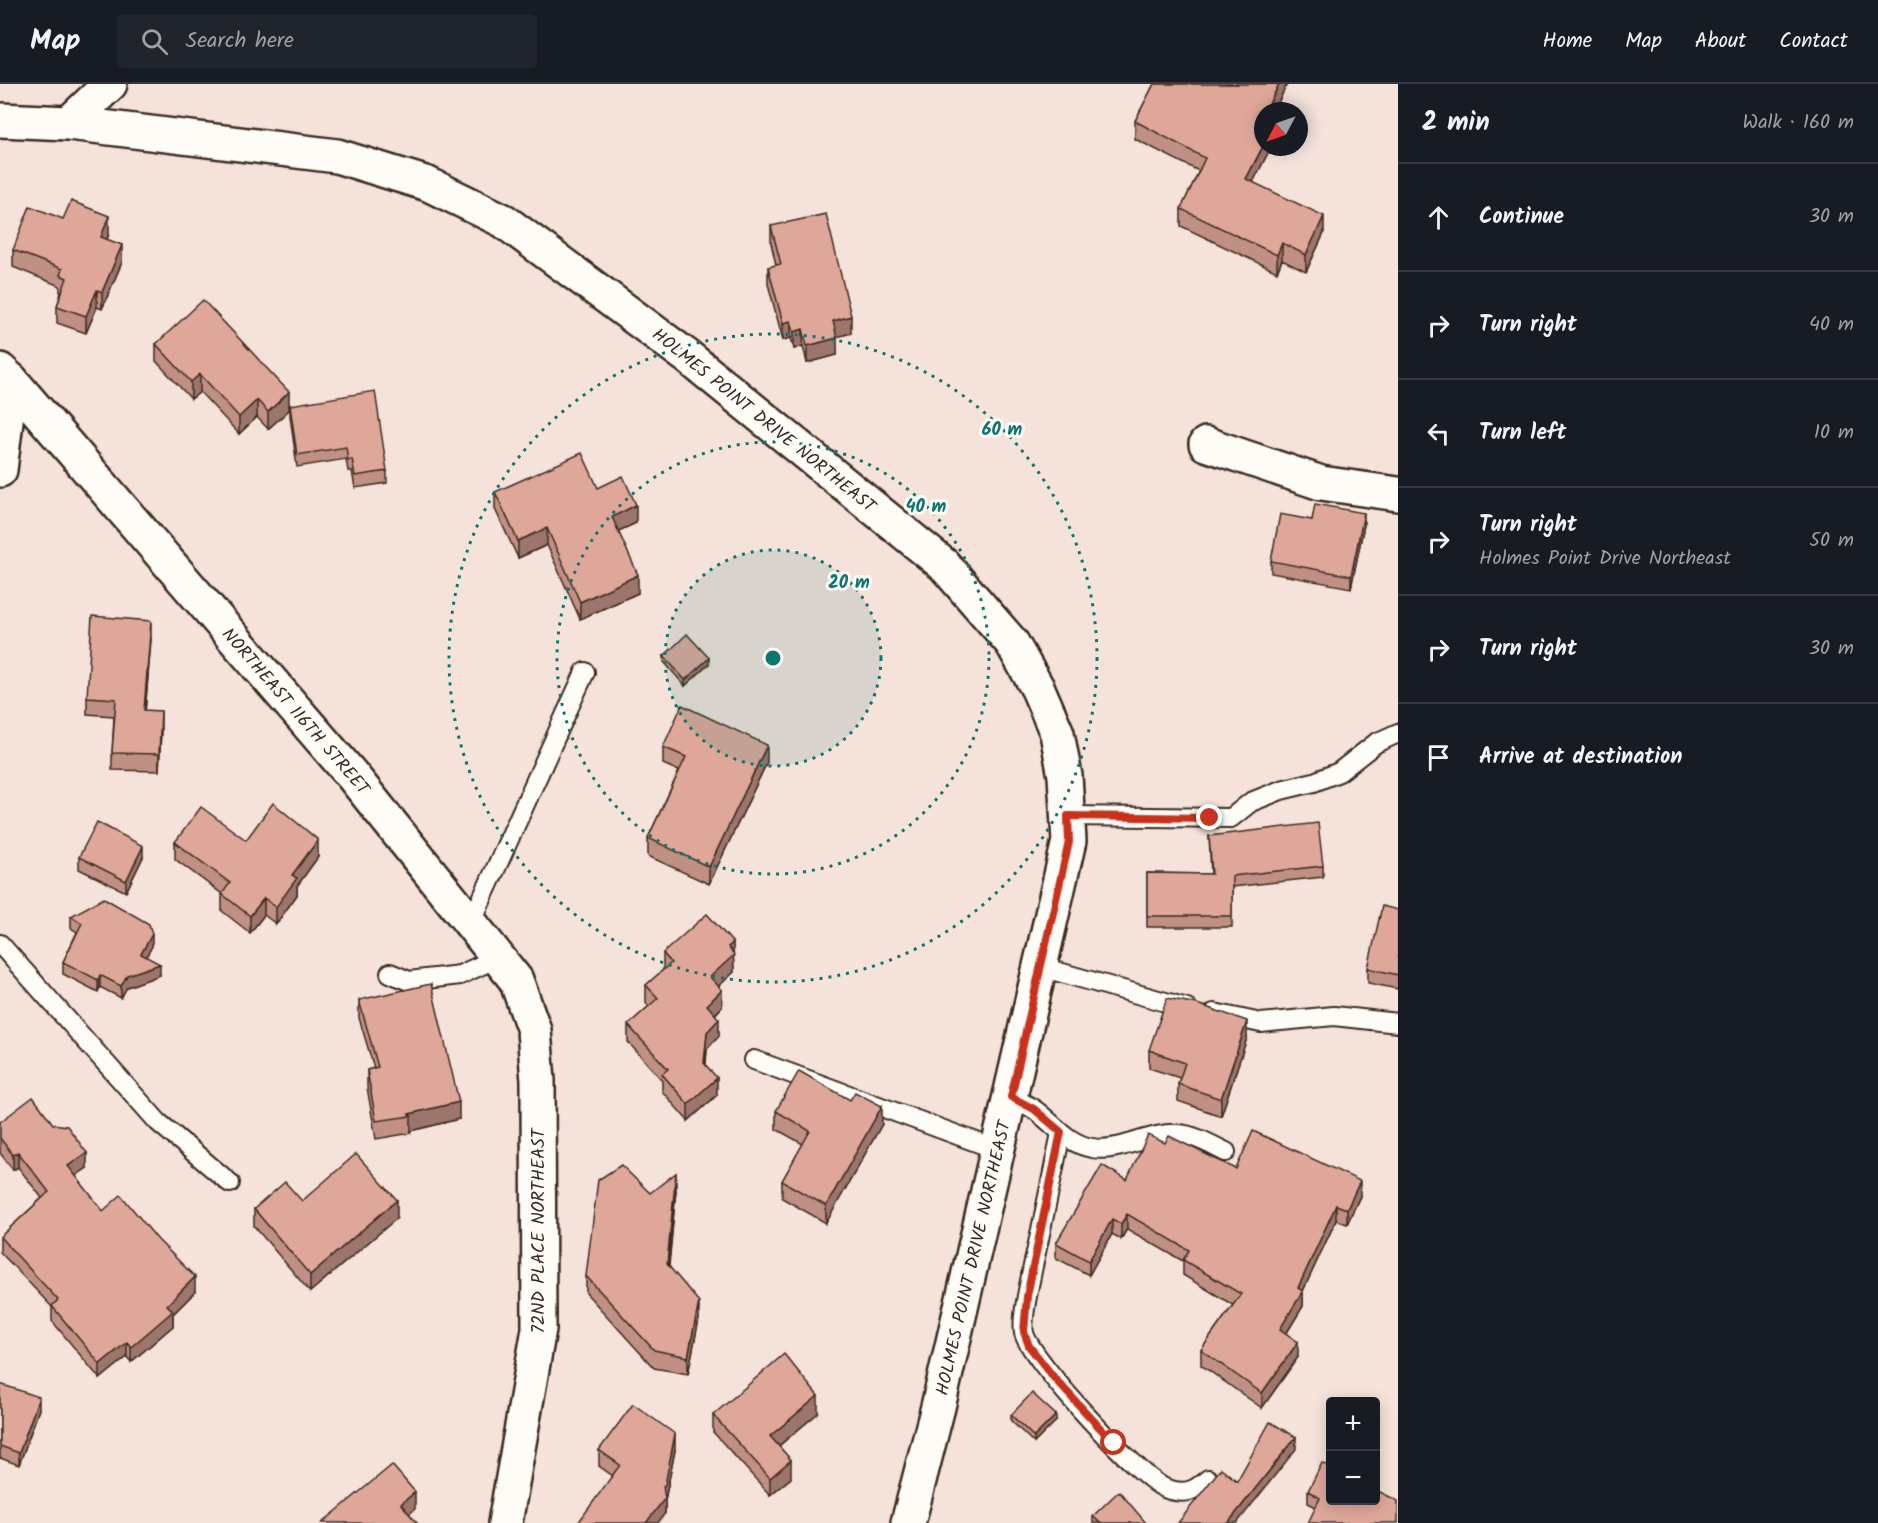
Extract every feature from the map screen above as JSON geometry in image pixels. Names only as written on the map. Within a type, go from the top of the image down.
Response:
[{"type":"street","points":[[69,123],[110,84]]},
{"type":"street","name":"HOLMES POINT DRIVE NORTHEAST","points":[[0,120],[69,123],[337,156],[428,184],[504,221],[688,357],[944,565],[1012,643],[1038,689],[1057,733],[1065,776],[1069,842],[938,1407],[908,1523]]},
{"type":"street","points":[[0,470],[6,375]]},
{"type":"street","name":"NORTHEAST 116TH STREET","points":[[6,375],[351,774],[499,957],[516,980],[534,1030],[538,1081]]},
{"type":"street","points":[[1206,444],[1321,483],[1398,494]]},
{"type":"street","name":"72ND PLACE NORTHEAST","points":[[505,1523],[539,1329],[538,1081]]},
{"type":"lane","points":[[471,923],[585,672]]},
{"type":"lane","points":[[1068,816],[1231,818],[1251,802],[1281,790],[1314,783],[1339,772],[1376,743],[1398,733]]},
{"type":"lane","points":[[0,944],[158,1122],[231,1183]]},
{"type":"lane","points":[[390,973],[409,981],[460,975],[499,957]]},
{"type":"lane","points":[[1041,967],[1177,1006],[1261,1023],[1334,1016],[1398,1023]]},
{"type":"lane","points":[[754,1060],[998,1150]]},
{"type":"lane","points":[[1011,1097],[1034,1109],[1077,1144],[1094,1148],[1113,1148],[1150,1137],[1178,1134],[1200,1140],[1226,1152]]},
{"type":"lane","points":[[1061,1132],[1027,1296],[1024,1332],[1029,1346],[1055,1379],[1114,1443],[1138,1468],[1165,1489],[1185,1493],[1208,1479]]},
{"type":"building","points":[[1154,84],[1279,84],[1270,102],[1254,102],[1254,156],[1258,156],[1246,179],[1324,216],[1306,255],[1282,243],[1277,255],[1181,209],[1205,158],[1135,121]]},
{"type":"building","points":[[71,201],[109,216],[101,237],[122,245],[102,292],[97,290],[86,316],[57,306],[67,278],[60,275],[62,269],[13,250],[30,206],[63,219]]},
{"type":"building","points":[[826,214],[851,316],[833,321],[837,338],[807,346],[803,329],[794,332],[791,321],[783,323],[768,267],[781,264],[771,226]]},
{"type":"building","points":[[203,300],[289,392],[268,412],[257,400],[239,417],[200,374],[191,382],[156,344]]},
{"type":"building","points":[[375,391],[387,471],[355,476],[352,459],[348,460],[346,447],[297,455],[290,405]]},
{"type":"building","points":[[582,453],[598,488],[623,476],[636,505],[612,517],[638,575],[580,602],[547,528],[518,541],[495,492]]},
{"type":"building","points":[[1315,504],[1364,513],[1351,576],[1271,561],[1280,514],[1312,520]]},
{"type":"building","points":[[92,616],[151,621],[144,710],[161,711],[159,754],[112,753],[116,699],[87,697]]},
{"type":"building","points":[[687,634],[709,658],[685,680],[664,656]]},
{"type":"building","points":[[682,705],[767,745],[709,867],[648,838],[686,757],[663,747]]},
{"type":"building","points":[[273,803],[318,840],[292,875],[297,878],[276,907],[264,898],[250,916],[222,894],[230,883],[175,842],[201,807],[246,840]]},
{"type":"building","points":[[97,822],[143,846],[126,881],[79,857]]},
{"type":"building","points":[[1318,823],[1323,866],[1232,876],[1232,916],[1147,916],[1147,873],[1212,874],[1209,836]]},
{"type":"building","points":[[104,898],[149,924],[152,934],[141,954],[160,964],[127,975],[121,986],[100,975],[98,980],[63,962],[82,923],[71,916]]},
{"type":"building","points":[[1382,906],[1398,910],[1398,975],[1368,968]]},
{"type":"building","points":[[707,914],[733,943],[728,947],[734,955],[710,977],[722,990],[707,1005],[719,1019],[707,1032],[704,1063],[717,1078],[688,1104],[662,1074],[668,1069],[628,1025],[658,998],[646,985],[671,963],[663,953]]},
{"type":"building","points":[[431,984],[459,1102],[409,1114],[411,1116],[376,1121],[367,1070],[378,1067],[359,1000]]},
{"type":"building","points":[[1167,998],[1197,1004],[1247,1021],[1221,1099],[1178,1084],[1185,1063],[1149,1050]]},
{"type":"building","points":[[799,1071],[850,1100],[855,1092],[882,1106],[826,1206],[782,1181],[810,1131],[776,1111]]},
{"type":"building","points":[[33,1097],[53,1124],[67,1126],[87,1153],[68,1166],[103,1211],[121,1195],[158,1240],[195,1277],[167,1305],[173,1311],[131,1347],[127,1342],[100,1364],[52,1306],[58,1300],[0,1237],[49,1192],[18,1152],[13,1155],[0,1138],[0,1122]]},
{"type":"building","points":[[1253,1131],[1360,1181],[1347,1209],[1336,1205],[1298,1288],[1303,1291],[1280,1329],[1298,1342],[1262,1393],[1201,1350],[1241,1294],[1183,1260],[1189,1250],[1127,1214],[1121,1224],[1112,1219],[1089,1261],[1056,1243],[1102,1165],[1127,1180],[1148,1135],[1165,1143],[1169,1136],[1236,1169]]},
{"type":"building","points":[[356,1154],[397,1200],[310,1275],[254,1209],[285,1182],[302,1201]]},
{"type":"building","points":[[621,1165],[650,1193],[676,1173],[667,1264],[699,1302],[688,1357],[654,1350],[586,1276],[598,1180]]},
{"type":"building","points":[[784,1354],[818,1396],[770,1436],[791,1460],[770,1478],[713,1415]]},
{"type":"building","points":[[0,1384],[39,1397],[19,1453],[0,1446]]},
{"type":"building","points":[[1032,1393],[1056,1415],[1034,1437],[1011,1415]]},
{"type":"building","points":[[633,1404],[675,1434],[663,1486],[665,1498],[646,1523],[578,1523],[620,1465],[599,1450]]},
{"type":"building","points":[[1270,1422],[1296,1437],[1228,1523],[1178,1523],[1221,1468],[1237,1481]]},
{"type":"building","points":[[1322,1463],[1326,1465],[1326,1505],[1380,1505],[1380,1492],[1398,1501],[1398,1523],[1308,1523],[1320,1498],[1308,1491]]},
{"type":"building","points":[[392,1465],[415,1492],[401,1504],[417,1523],[322,1523]]},
{"type":"building","points":[[1119,1491],[1146,1523],[1100,1523],[1093,1516]]},
{"type":"route","points":[[1114,1443],[1055,1379],[1029,1346],[1024,1332],[1027,1296],[1061,1132],[1034,1109],[1011,1097],[1069,842],[1068,816],[1210,818]]}]
